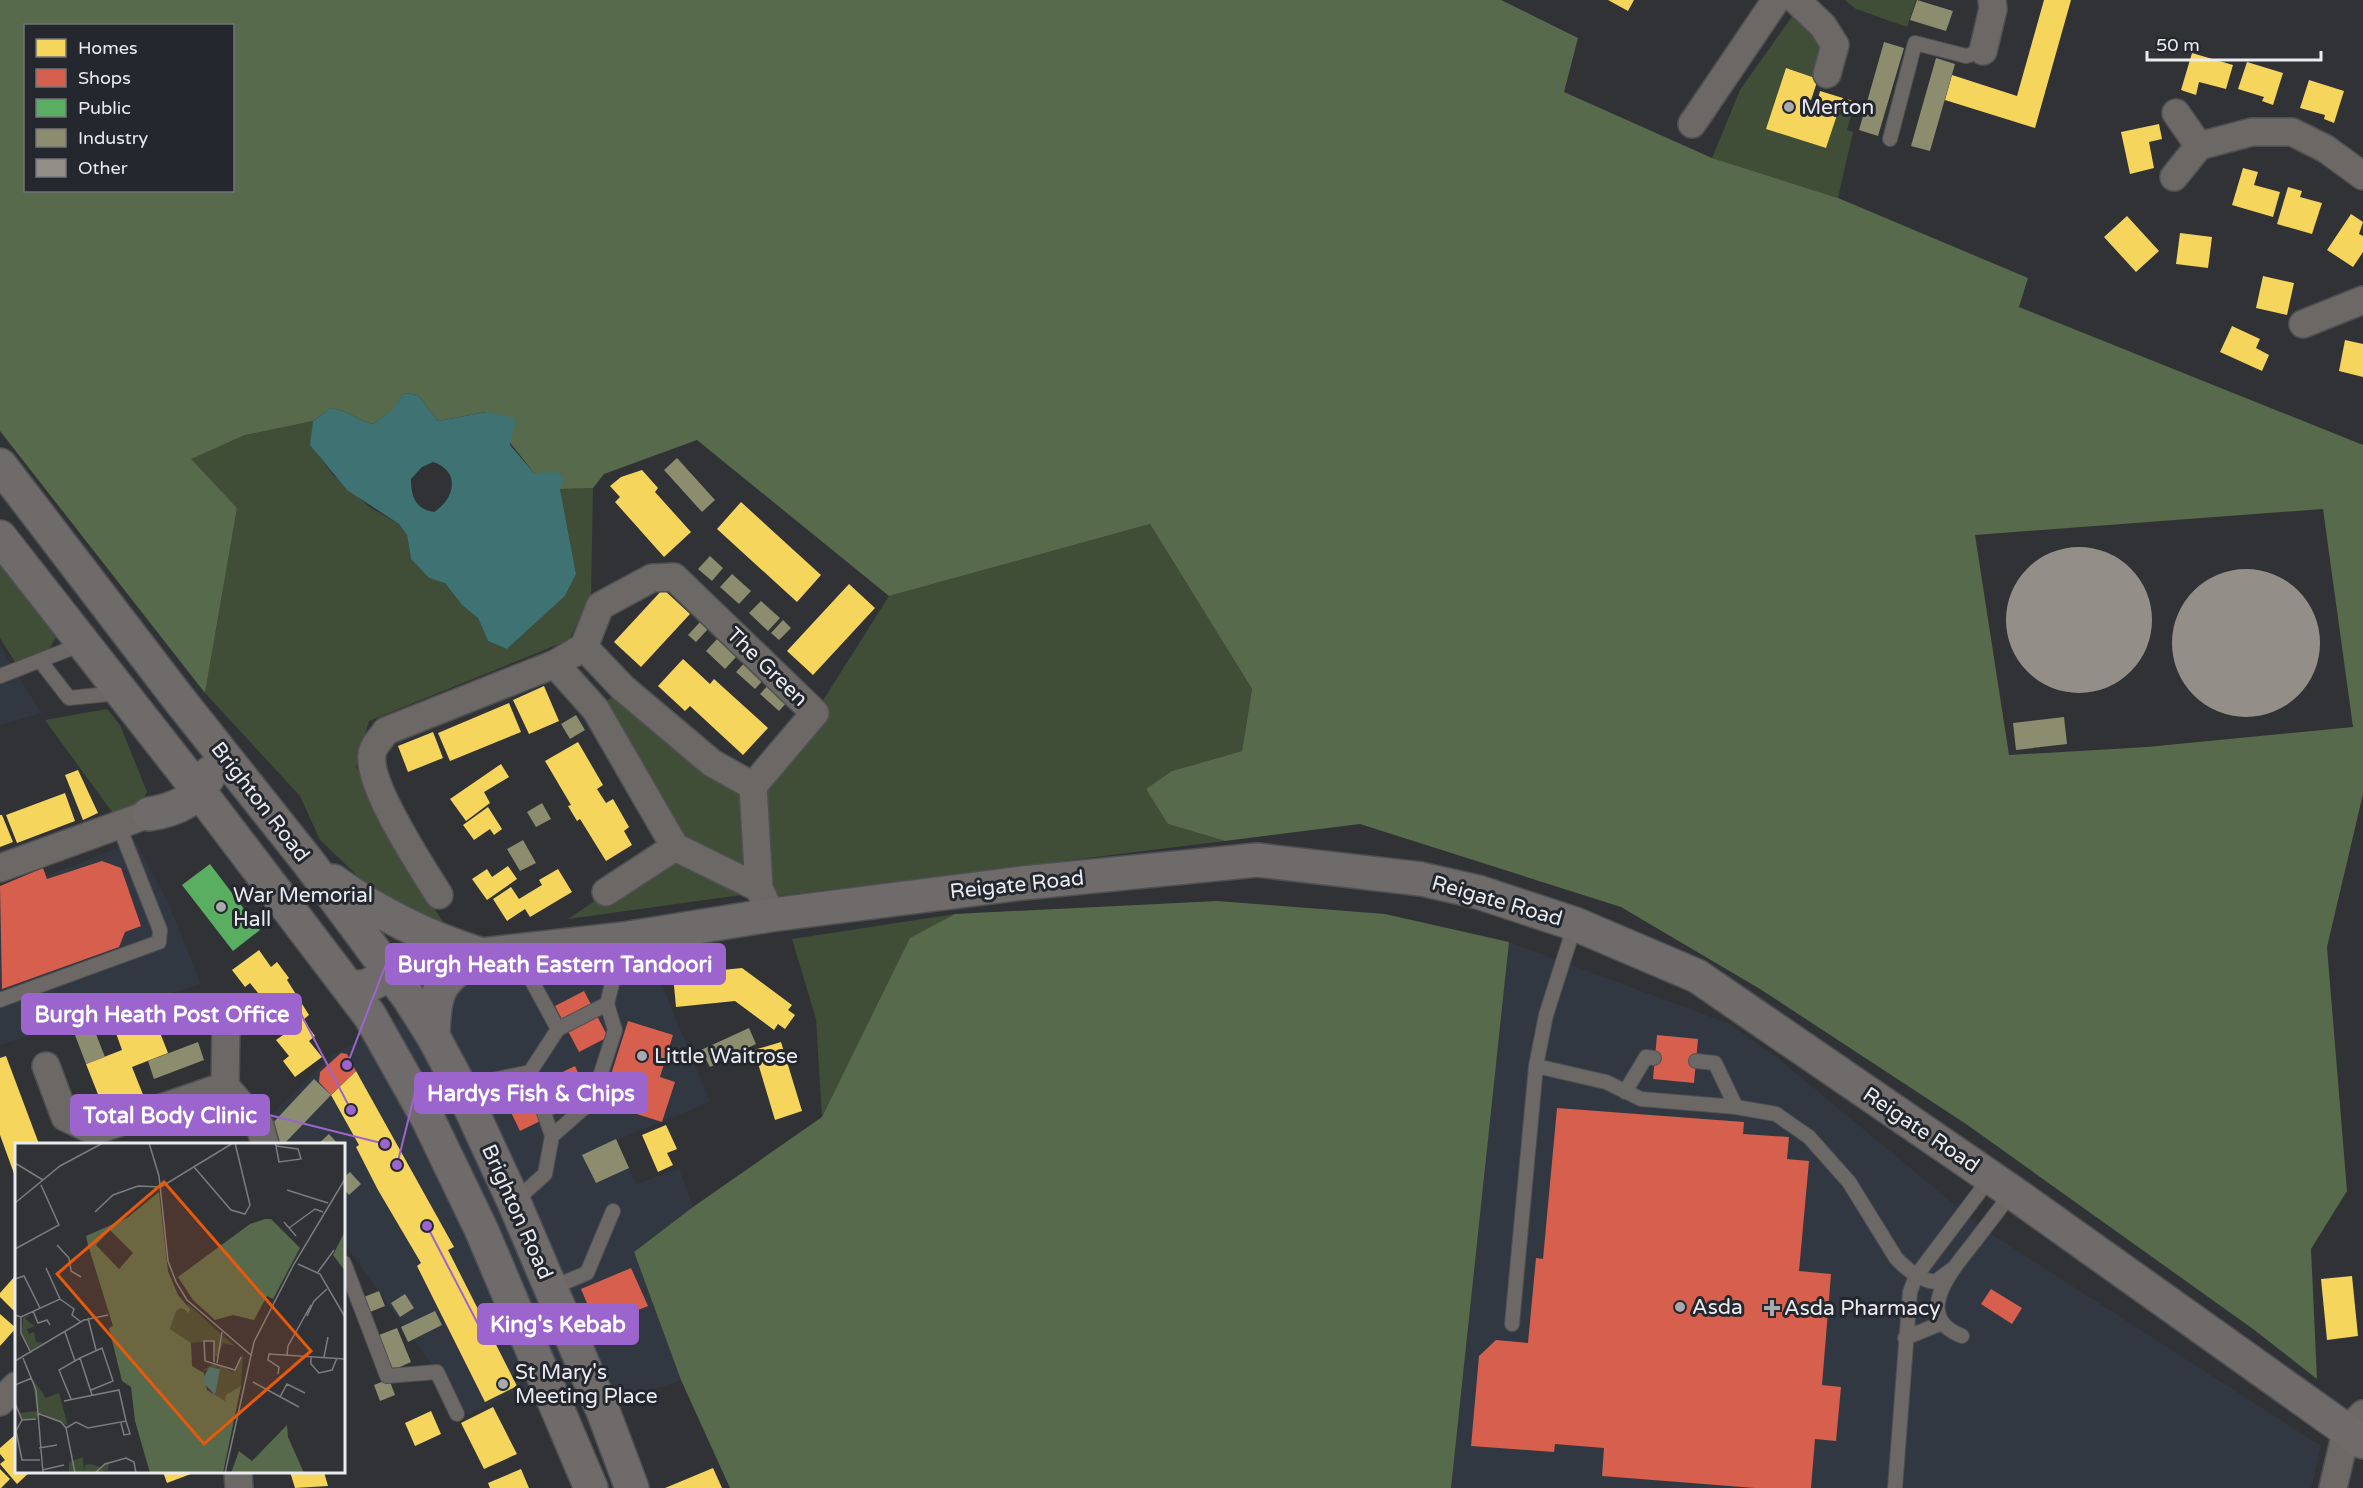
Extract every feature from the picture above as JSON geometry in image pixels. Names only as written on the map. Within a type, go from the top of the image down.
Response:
[{"type":"highway","name":"Brighton Road","points":[[0,465],[215,745],[309,863],[392,974],[433,1036],[465,1094],[514,1202],[603,1411],[632,1488]]},
{"type":"highway","name":"Brighton Road","points":[[6,555],[82,644],[199,791],[370,1016],[428,1119],[485,1239],[591,1488]]},
{"type":"highway","points":[[149,813],[159,804],[165,791],[163,762],[151,732]]},
{"type":"highway","points":[[149,813],[172,810],[184,804],[199,791],[209,776],[215,745]]},
{"type":"highway","name":"Reigate Road","points":[[480,955],[623,939],[765,902],[1023,883],[1257,860],[1421,879],[1478,891],[1575,924],[1697,976],[2357,1429]]},
{"type":"highway","points":[[309,863],[388,918],[439,942],[480,955]]},
{"type":"highway","points":[[350,987],[365,987],[392,974],[480,955]]},
{"type":"highway","points":[[433,1036],[438,991],[453,971],[480,955]]},
{"type":"highway","points":[[370,1016],[375,993],[381,982],[392,974]]},
{"type":"street","points":[[1692,124],[1776,0]]},
{"type":"street","points":[[1796,0],[1823,26],[1835,45],[1827,74]]},
{"type":"street","points":[[1983,51],[1993,9],[1992,0]]},
{"type":"street","points":[[2176,113],[2199,146]]},
{"type":"street","points":[[2174,177],[2199,146],[2252,132],[2292,132],[2326,149],[2363,176]]},
{"type":"street","points":[[2303,324],[2363,300]]},
{"type":"street","name":"The Green","points":[[584,646],[600,606],[651,578],[674,577],[815,714],[753,786]]},
{"type":"street","points":[[438,895],[402,834],[372,768],[372,751],[386,730],[555,664],[584,646],[622,688],[712,763],[753,786],[765,902]]},
{"type":"street","points":[[555,664],[596,710],[675,847],[765,902]]},
{"type":"street","points":[[596,710],[622,688]]},
{"type":"street","points":[[0,868],[119,826],[149,813]]},
{"type":"street","points":[[606,892],[675,847]]},
{"type":"street","points":[[226,1028],[225,1086],[260,1126],[266,1143]]},
{"type":"street","points":[[46,1066],[64,1117],[94,1131],[225,1086]]},
{"type":"street","points":[[0,1402],[15,1387]]},
{"type":"street","points":[[2333,1488],[2357,1429]]},
{"type":"street","points":[[238,1473],[239,1488]]},
{"type":"lane","points":[[1890,139],[1915,43],[1966,56],[1983,51]]},
{"type":"lane","points":[[0,676],[41,662],[82,644]]},
{"type":"lane","points":[[41,662],[69,698],[120,693]]},
{"type":"lane","points":[[0,1000],[159,942],[160,930],[119,826]]},
{"type":"lane","points":[[1512,1324],[1536,1066],[1546,1015],[1575,924]]},
{"type":"lane","points":[[552,1136],[592,1101],[615,1030],[607,1004],[623,939]]},
{"type":"lane","points":[[516,952],[558,1029]]},
{"type":"lane","points":[[465,1094],[497,1079],[530,1072],[558,1029],[607,1004]]},
{"type":"lane","points":[[1625,1092],[1646,1057],[1654,1058]]},
{"type":"lane","points":[[1696,1061],[1714,1063],[1736,1107]]},
{"type":"lane","points":[[1536,1066],[1606,1082],[1641,1099],[1736,1107],[1776,1114],[1809,1137],[1849,1182],[1896,1258],[1916,1276],[1935,1282],[1954,1268]]},
{"type":"lane","points":[[514,1202],[545,1173],[552,1136],[530,1072]]},
{"type":"lane","points":[[1962,1336],[1951,1331],[1942,1323],[1937,1311],[1938,1298],[2001,1185]]},
{"type":"lane","points":[[1895,1488],[1910,1292],[1916,1276],[2001,1185]]},
{"type":"lane","points":[[550,1288],[587,1273],[613,1211]]},
{"type":"lane","points":[[345,1266],[387,1376],[437,1372],[457,1414]]},
{"type":"lane","points":[[1905,1338],[1942,1323]]},
{"type":"shaded area","points":[[0,646],[41,713],[0,725]]},
{"type":"shaded area","points":[[135,841],[167,900],[201,984],[0,1045],[0,895]]},
{"type":"shaded area","points":[[1509,942],[1730,1024],[1780,1060],[1985,1230],[2321,1446],[2311,1488],[1451,1488]]},
{"type":"shaded area","points":[[651,958],[710,1102],[616,1140],[636,1184],[679,1169],[693,1207],[634,1252],[681,1380],[617,1402],[520,1389],[468,1415],[345,1244],[345,1143],[272,1143],[260,1126],[333,1055],[460,985],[511,971]]},
{"type":"green space","points":[[0,0],[1501,0],[1578,38],[1564,92],[1712,158],[1838,198],[2028,278],[2019,307],[2363,445],[2363,794],[2327,947],[2347,1191],[2311,1249],[2317,1379],[2253,1329],[1966,1124],[1760,989],[1621,907],[1360,824],[1225,841],[1168,824],[1146,789],[1172,771],[1242,751],[1252,689],[1150,524],[889,596],[697,440],[604,474],[593,488],[560,489],[546,474],[534,473],[486,412],[438,421],[418,395],[404,393],[395,408],[374,424],[331,408],[313,421],[245,435],[191,459],[237,508],[205,693],[0,431]],"holes":[[[2323,509],[2353,727],[2147,747],[2009,755],[1975,535]]]},
{"type":"green space","points":[[1845,0],[1916,0],[1907,27],[1856,9]]},
{"type":"green space","points":[[1801,4],[1823,26],[1818,79],[1786,68],[1767,129],[1826,148],[1839,109],[1852,113],[1847,130],[1853,132],[1838,198],[1712,158],[1740,90]]},
{"type":"green space","points":[[313,421],[311,445],[333,475],[371,508],[399,524],[407,535],[411,559],[429,578],[444,582],[462,605],[478,618],[488,641],[507,649],[565,596],[576,574],[560,489],[593,488],[591,597],[569,640],[369,721],[356,767],[414,877],[447,928],[390,907],[320,840],[300,796],[205,693],[237,508],[190,459],[245,435]]},
{"type":"green space","points":[[1150,524],[1252,689],[1242,751],[1172,771],[1168,824],[1225,841],[777,896],[758,888],[741,895],[568,919],[675,847],[596,710],[623,688],[753,785],[815,713],[889,596]]},
{"type":"green space","points":[[0,552],[60,631],[41,662],[20,670],[0,638]]},
{"type":"green space","points":[[107,709],[120,725],[147,792],[141,803],[115,816],[45,720]]},
{"type":"green space","points":[[1217,901],[1385,914],[1509,942],[1451,1488],[730,1488],[681,1380],[634,1252],[693,1207],[822,1117],[910,938],[955,914]]},
{"type":"green space","points":[[955,914],[911,939],[822,1117],[816,1019],[792,939]]},
{"type":"water","points":[[404,393],[418,395],[438,421],[486,412],[516,418],[510,445],[534,473],[558,472],[564,479],[560,489],[576,574],[565,596],[507,649],[488,641],[478,618],[462,605],[445,583],[429,578],[411,559],[407,535],[399,524],[347,490],[310,445],[313,421],[331,408],[374,424],[394,408]],"holes":[[[433,462],[448,472],[452,486],[447,500],[434,512],[422,508],[415,501],[411,479],[422,467]]]},
{"type":"building: Homes","points":[[1608,0],[1634,0],[1628,11]]},
{"type":"building: Homes","points":[[2044,0],[2071,0],[2035,128],[1945,100],[1952,75],[2017,96]]},
{"type":"building: Homes","points":[[2192,53],[2233,65],[2226,89],[2199,82],[2196,95],[2181,90]]},
{"type":"building: Homes","points":[[2247,62],[2283,73],[2273,105],[2262,101],[2264,97],[2238,89]]},
{"type":"building: Homes","name":"Merton","points":[[1786,68],[1818,79],[1811,100],[1803,97],[1800,106],[1815,111],[1820,91],[1856,102],[1852,113],[1839,109],[1826,148],[1766,129]]},
{"type":"building: Homes","points":[[2309,80],[2344,91],[2334,123],[2324,119],[2325,115],[2300,108]]},
{"type":"building: Homes","points":[[2159,124],[2162,139],[2149,142],[2154,168],[2130,174],[2121,132]]},
{"type":"building: Homes","points":[[2243,168],[2258,172],[2254,185],[2280,192],[2273,217],[2232,205]]},
{"type":"building: Homes","points":[[2288,187],[2302,191],[2300,197],[2322,203],[2312,234],[2277,224]]},
{"type":"building: Homes","points":[[2351,214],[2363,222],[2359,234],[2363,236],[2363,252],[2353,267],[2327,250]]},
{"type":"building: Homes","points":[[2127,216],[2159,251],[2136,272],[2104,237]]},
{"type":"building: Homes","points":[[2180,233],[2212,237],[2208,268],[2176,264]]},
{"type":"building: Homes","points":[[2263,276],[2294,283],[2287,315],[2256,308]]},
{"type":"building: Homes","points":[[2232,326],[2260,339],[2256,348],[2269,355],[2262,371],[2220,352]]},
{"type":"building: Homes","points":[[2345,340],[2363,344],[2363,377],[2339,371]]},
{"type":"building: Homes","points":[[642,470],[658,488],[655,492],[691,532],[664,557],[615,502],[620,497],[610,486],[621,477]]},
{"type":"building: Homes","points":[[741,502],[821,575],[797,602],[717,529]]},
{"type":"building: Homes","points":[[849,584],[875,608],[813,675],[787,651]]},
{"type":"building: Homes","points":[[663,589],[690,614],[641,667],[614,642]]},
{"type":"building: Homes","points":[[683,659],[710,684],[714,679],[768,728],[743,755],[690,706],[685,711],[658,686]]},
{"type":"building: Homes","points":[[544,686],[559,721],[529,734],[513,700]]},
{"type":"building: Homes","points":[[509,703],[521,732],[450,761],[438,733]]},
{"type":"building: Homes","points":[[433,732],[443,758],[408,772],[398,746]]},
{"type":"building: Homes","points":[[578,742],[603,785],[597,789],[606,803],[613,799],[629,827],[624,831],[632,845],[606,861],[580,819],[577,821],[568,806],[571,805],[545,761]]},
{"type":"building: Homes","points":[[501,764],[509,777],[484,792],[490,803],[466,821],[450,799]]},
{"type":"building: Homes","points":[[78,770],[98,813],[83,820],[65,775]]},
{"type":"building: Homes","points":[[65,793],[75,821],[17,843],[6,815]]},
{"type":"building: Homes","points":[[488,807],[502,829],[494,835],[490,829],[474,840],[463,825]]},
{"type":"building: Homes","points":[[0,815],[2,815],[13,842],[0,847]]},
{"type":"building: Homes","points":[[508,866],[517,879],[487,900],[472,879],[487,869],[492,877]]},
{"type":"building: Homes","points":[[558,869],[572,892],[530,917],[525,909],[507,921],[493,899],[511,887],[519,899],[542,885],[539,880]]},
{"type":"building: Homes","points":[[259,950],[271,967],[277,962],[289,978],[287,980],[309,1015],[303,1020],[315,1036],[309,1041],[322,1057],[295,1077],[283,1061],[289,1056],[276,1040],[283,1035],[260,1001],[263,999],[250,983],[245,987],[232,970]]},
{"type":"building: Homes","points":[[742,968],[792,1005],[788,1010],[795,1015],[785,1029],[778,1024],[774,1030],[735,1001],[676,1007],[673,975]]},
{"type":"building: Homes","points":[[150,1007],[168,1053],[132,1067],[144,1097],[105,1112],[86,1064],[122,1050],[112,1022]]},
{"type":"building: Homes","points":[[781,1042],[802,1111],[775,1120],[754,1050]]},
{"type":"building: Homes","points":[[6,1056],[39,1143],[15,1143],[15,1176],[0,1135],[0,1058]]},
{"type":"building: Homes","points":[[356,1071],[454,1247],[448,1250],[517,1386],[485,1402],[417,1266],[421,1263],[378,1190],[356,1147],[359,1145],[331,1095]]},
{"type":"building: Homes","points":[[666,1125],[677,1149],[667,1153],[673,1165],[658,1172],[642,1135]]},
{"type":"building: Homes","points":[[15,1276],[15,1312],[0,1297],[0,1293]]},
{"type":"building: Homes","points":[[2352,1276],[2358,1336],[2327,1340],[2321,1279]]},
{"type":"building: Homes","points":[[0,1314],[15,1329],[0,1346]]},
{"type":"building: Homes","points":[[493,1407],[517,1454],[484,1469],[461,1423]]},
{"type":"building: Homes","points":[[431,1411],[441,1434],[415,1446],[405,1423]]},
{"type":"building: Homes","points":[[15,1435],[15,1473],[29,1473],[17,1484],[0,1464],[5,1460],[0,1454],[0,1448]]},
{"type":"building: Homes","points":[[713,1468],[722,1488],[665,1488]]},
{"type":"building: Homes","points":[[0,1469],[10,1479],[1,1488],[0,1488]]},
{"type":"building: Homes","points":[[521,1469],[529,1488],[490,1488],[488,1483]]},
{"type":"building: Homes","points":[[163,1473],[193,1473],[167,1483]]},
{"type":"building: Homes","points":[[290,1473],[324,1473],[328,1486],[295,1488]]},
{"type":"building: Shops","points":[[102,861],[121,868],[141,926],[125,932],[119,947],[2,989],[0,886],[43,868],[47,879]]},
{"type":"building: Shops","points":[[584,991],[608,1037],[579,1052],[555,1006]]},
{"type":"building: Shops","name":"Little Waitrose","points":[[628,1021],[673,1035],[660,1077],[675,1082],[662,1122],[602,1103]]},
{"type":"building: Shops","points":[[1657,1035],[1698,1039],[1694,1083],[1653,1079]]},
{"type":"building: Shops","points":[[341,1053],[347,1054],[356,1071],[331,1095],[319,1082],[320,1072]]},
{"type":"building: Shops","points":[[575,1066],[589,1097],[520,1131],[505,1100]]},
{"type":"building: Shops","name":"Asda","points":[[1557,1108],[1744,1122],[1743,1134],[1789,1137],[1787,1159],[1809,1161],[1799,1271],[1831,1274],[1822,1385],[1841,1387],[1836,1441],[1815,1439],[1811,1488],[1755,1488],[1602,1476],[1604,1448],[1555,1444],[1554,1452],[1471,1446],[1479,1356],[1496,1340],[1528,1343],[1536,1258],[1543,1259]]},
{"type":"building: Shops","points":[[631,1268],[648,1306],[597,1327],[581,1289]]},
{"type":"building: Shops","points":[[1991,1289],[2022,1308],[2012,1324],[1981,1304]]},
{"type":"building: Public","name":"War Memorial Hall","points":[[210,864],[260,930],[233,951],[182,885]]},
{"type":"building: Industry","points":[[1917,0],[1953,11],[1946,31],[1910,20]]},
{"type":"building: Industry","points":[[1884,42],[1904,48],[1878,136],[1859,130]]},
{"type":"building: Industry","points":[[1936,58],[1955,64],[1930,151],[1911,146]]},
{"type":"building: Industry","points":[[677,458],[715,500],[702,512],[664,470]]},
{"type":"building: Industry","points":[[710,556],[723,568],[712,581],[698,569]]},
{"type":"building: Industry","points":[[732,574],[751,591],[739,604],[720,587]]},
{"type":"building: Industry","points":[[761,601],[780,618],[768,631],[749,613]]},
{"type":"building: Industry","points":[[783,620],[791,628],[779,640],[771,633]]},
{"type":"building: Industry","points":[[700,622],[708,629],[696,642],[688,635]]},
{"type":"building: Industry","points":[[718,638],[737,656],[725,669],[706,651]]},
{"type":"building: Industry","points":[[748,659],[767,676],[755,689],[736,672]]},
{"type":"building: Industry","points":[[772,681],[791,698],[779,711],[760,694]]},
{"type":"building: Industry","points":[[576,715],[585,730],[570,739],[561,724]]},
{"type":"building: Industry","points":[[2064,717],[2067,744],[2016,750],[2013,723]]},
{"type":"building: Industry","points":[[542,803],[551,819],[536,827],[527,812]]},
{"type":"building: Industry","points":[[523,840],[536,863],[520,871],[507,849]]},
{"type":"building: Industry","points":[[749,1028],[756,1044],[710,1067],[701,1050]]},
{"type":"building: Industry","points":[[94,1029],[105,1057],[86,1064],[75,1035]]},
{"type":"building: Industry","points":[[198,1042],[204,1060],[154,1079],[148,1061]]},
{"type":"building: Industry","points":[[314,1079],[331,1095],[285,1143],[278,1143],[270,1126]]},
{"type":"building: Industry","points":[[329,1134],[337,1143],[319,1143]]},
{"type":"building: Industry","points":[[616,1139],[629,1168],[596,1183],[582,1155]]},
{"type":"building: Industry","points":[[350,1172],[361,1184],[349,1195],[345,1190],[345,1176]]},
{"type":"building: Industry","points":[[379,1291],[385,1306],[370,1312],[364,1297]]},
{"type":"building: Industry","points":[[405,1294],[414,1308],[400,1317],[391,1303]]},
{"type":"building: Industry","points":[[435,1311],[442,1325],[408,1342],[401,1327]]},
{"type":"building: Industry","points":[[397,1328],[411,1362],[393,1370],[379,1335]]},
{"type":"building: Industry","points":[[389,1379],[395,1395],[380,1401],[374,1385]]},
{"type":"building: Other","points":[[2079,547],[2107,553],[2130,569],[2146,592],[2152,620],[2146,648],[2130,671],[2107,687],[2079,693],[2051,687],[2028,671],[2012,648],[2006,620],[2012,592],[2028,569],[2051,553]]},
{"type":"building: Other","points":[[2246,569],[2274,574],[2299,590],[2315,615],[2320,643],[2315,671],[2299,696],[2274,712],[2246,717],[2218,712],[2193,696],[2177,671],[2172,643],[2177,615],[2193,590],[2218,574]]},
{"type":"place","name":"Merton","points":[[1789,107]]},
{"type":"place","name":"War Memorial Hall","points":[[221,907]]},
{"type":"place","name":"Little Waitrose","points":[[642,1056]]},
{"type":"place","name":"Burgh Heath Eastern Tandoori","points":[[347,1065]]},
{"type":"place","name":"Burgh Heath Post Office","points":[[351,1110]]},
{"type":"place","name":"Total Body Clinic","points":[[385,1144]]},
{"type":"place","name":"Hardys Fish & Chips","points":[[397,1165]]},
{"type":"place","name":"King's Kebab","points":[[427,1226]]},
{"type":"place","name":"Asda","points":[[1680,1307]]},
{"type":"place","name":"Asda Pharmacy","points":[[1772,1308]]},
{"type":"place","name":"St Mary's Meeting Place","points":[[503,1384]]}]
